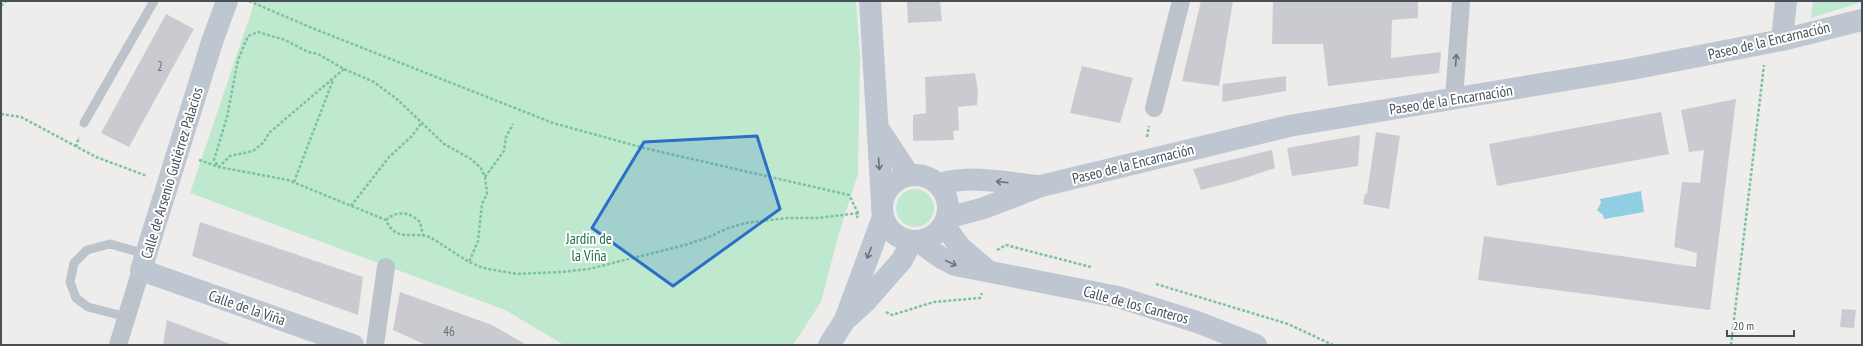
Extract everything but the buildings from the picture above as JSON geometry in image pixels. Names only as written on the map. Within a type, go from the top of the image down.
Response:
[{"type":"main road","name":"Calle de Arsenio Gutiérrez Palacios","points":[[144,262],[227,1]]},
{"type":"main road","points":[[845,320],[882,210],[885,192],[891,184],[899,178],[909,175],[925,175],[939,184],[945,191],[949,209],[946,222],[933,236],[915,241],[902,239],[887,226],[882,210],[870,1]]},
{"type":"main road","points":[[1774,42],[1786,1]]},
{"type":"main road","name":"Paseo de la Encarnación","points":[[946,222],[1040,186],[1289,126],[1632,69],[1774,42],[1862,20]]},
{"type":"main road","points":[[877,125],[909,175]]},
{"type":"main road","name":"Paseo de la Encarnación","points":[[939,184],[956,179],[973,179],[1040,186]]},
{"type":"main road","points":[[946,222],[960,247],[988,272]]},
{"type":"main road","points":[[828,345],[845,320],[866,301],[902,260],[915,241]]},
{"type":"main road","name":"Calle de los Canteros","points":[[915,241],[955,265],[1118,297],[1197,322],[1256,345]]},
{"type":"main road","name":"Calle de la Viña","points":[[144,262],[353,345]]},
{"type":"street","points":[[1154,108],[1181,1]]},
{"type":"street","points":[[1454,99],[1461,1]]},
{"type":"street","name":"Calle de Arsenio Gutiérrez Palacios","points":[[118,345],[144,262]]},
{"type":"street","points":[[374,345],[386,267]]},
{"type":"lane","points":[[84,123],[154,1]]},
{"type":"lane","points":[[127,317],[88,307],[76,298],[70,282],[74,263],[87,250],[110,244],[144,262]]},
{"type":"path","points":[[1,6],[6,1]]},
{"type":"path","points":[[249,1],[312,28],[553,123],[644,148],[849,195],[858,213],[856,221]]},
{"type":"path","points":[[219,166],[214,160],[216,151],[227,117],[238,60],[248,36],[258,32],[285,40],[308,52],[318,54],[344,69],[366,78],[380,86],[398,100],[421,124],[444,144],[471,159],[480,168],[485,177],[487,194],[482,204],[478,226],[478,241],[468,262]]},
{"type":"path","points":[[1731,345],[1774,42]]},
{"type":"path","points":[[219,166],[230,156],[253,152],[264,142],[270,133],[344,69]]},
{"type":"path","points":[[294,182],[333,79]]},
{"type":"path","points":[[1140,163],[1154,108]]},
{"type":"path","points":[[1,114],[21,118],[96,157],[168,183]]},
{"type":"path","points":[[351,206],[389,157],[412,136],[421,124]]},
{"type":"path","points":[[485,177],[504,151],[506,137],[513,124]]},
{"type":"path","points":[[178,153],[219,166],[294,182],[386,220],[390,229],[399,234],[409,236],[423,235],[430,237],[468,262],[483,268],[517,274],[589,269],[685,245],[745,223],[788,218],[818,218],[882,210]]},
{"type":"path","points":[[386,220],[392,214],[409,214],[420,222],[423,235]]},
{"type":"path","points":[[866,301],[892,315],[934,302],[980,298],[997,249],[1006,245],[1097,269]]},
{"type":"path","points":[[1150,282],[1288,324],[1333,345]]},
{"type":"highlighted area","points":[[757,136],[780,209],[673,286],[592,228],[644,142]]},
{"type":"green space","name":"Jardín de la Viña","points":[[255,1],[856,1],[860,56],[858,174],[839,233],[821,302],[793,345],[564,345],[505,310],[190,193]]},
{"type":"green space","points":[[1813,1],[1862,1],[1862,2],[1811,18]]},
{"type":"green space","points":[[911,189],[919,189],[926,192],[931,197],[934,208],[931,219],[926,224],[919,227],[911,227],[904,224],[899,219],[896,212],[896,204],[899,197],[904,192]]},
{"type":"water","points":[[1641,191],[1644,212],[1604,219],[1603,215],[1597,210],[1601,203],[1600,199]]}]
